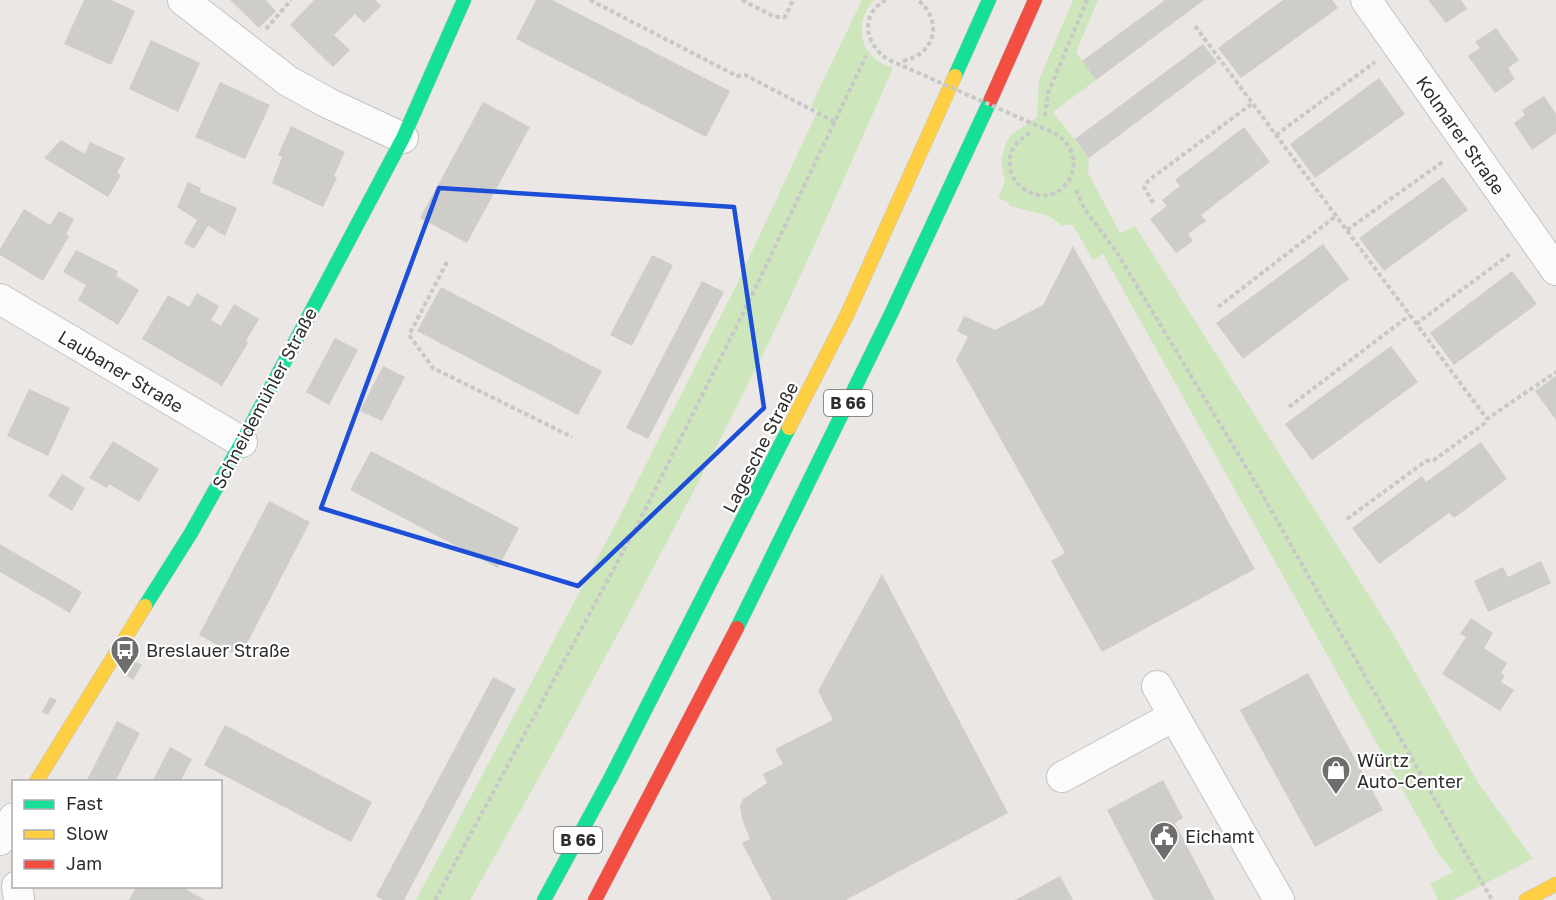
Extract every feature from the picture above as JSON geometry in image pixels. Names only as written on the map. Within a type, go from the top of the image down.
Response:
[{"type":"main road","name":"Schneidemühler Straße","points":[[37,780],[191,532],[242,442],[403,138],[464,0]]},
{"type":"main road","name":"Lagesche Straße","points":[[544,900],[621,758],[846,317],[989,0]]},
{"type":"main road","name":"B 66","points":[[595,900],[649,801],[768,567],[983,120],[1035,0]]},
{"type":"main road","points":[[1526,900],[1556,884]]},
{"type":"street","points":[[183,0],[288,81],[328,103],[403,138]]},
{"type":"street","name":"Kolmarer Straße","points":[[1366,0],[1556,270]]},
{"type":"street","name":"Laubaner Straße","points":[[0,299],[242,442]]},
{"type":"street","points":[[1157,686],[1279,900]]},
{"type":"street","points":[[1062,777],[1174,716]]},
{"type":"street","points":[[0,840],[12,821]]},
{"type":"path","points":[[247,50],[291,0]]},
{"type":"path","points":[[590,0],[737,76],[745,75],[835,122]]},
{"type":"path","points":[[742,0],[775,17],[785,17],[793,0]]},
{"type":"path","points":[[886,0],[879,4],[870,16],[868,30],[871,42],[878,52],[887,59],[1064,139],[1072,151],[1073,171],[1062,189],[1054,193],[1043,196],[1030,194],[1017,184],[1011,172],[1010,161],[1013,147],[1030,133]]},
{"type":"path","points":[[903,61],[920,55],[933,37],[934,26],[931,15],[918,0]]},
{"type":"path","points":[[1044,116],[1047,93],[1087,0]]},
{"type":"path","points":[[1195,26],[1487,419]]},
{"type":"path","points":[[1276,135],[1397,45]]},
{"type":"path","points":[[435,900],[638,524],[753,293],[866,56]]},
{"type":"path","points":[[1153,203],[1144,187],[1149,180],[1253,104]]},
{"type":"path","points":[[1347,230],[1467,144]]},
{"type":"path","points":[[1076,190],[1084,208],[1119,256],[1258,487],[1492,900]]},
{"type":"path","points":[[1218,307],[1336,216]]},
{"type":"path","points":[[1416,324],[1533,237]]},
{"type":"path","points":[[447,261],[408,334],[433,368],[572,437]]},
{"type":"path","points":[[1289,407],[1410,315]]},
{"type":"path","points":[[1347,519],[1426,461],[1434,460],[1460,442],[1487,419],[1556,372]]},
{"type":"highlighted area","points":[[439,188],[734,207],[764,408],[578,586],[321,508]]},
{"type":"green space","points":[[862,0],[874,0],[863,20],[862,36],[867,50],[874,58],[893,68],[761,358],[619,631],[470,900],[416,900],[621,514],[736,286],[818,110],[811,106]]},
{"type":"green space","points":[[1073,0],[1098,0],[1076,52],[1096,80],[1053,112],[1089,158],[1088,173],[1120,233],[1135,226],[1392,632],[1479,784],[1533,859],[1453,900],[1438,900],[1430,884],[1453,872],[1438,853],[1103,254],[1093,260],[1073,225],[1061,225],[1049,216],[1010,206],[1008,202],[998,198],[1005,182],[1001,161],[1006,143],[1011,135],[1037,117],[1039,80]]},
{"type":"building","points":[[84,0],[111,0],[135,11],[111,65],[64,44]]},
{"type":"building","points":[[230,0],[266,0],[276,11],[259,28]]},
{"type":"building","points":[[314,0],[375,0],[381,6],[364,23],[355,14],[334,35],[350,50],[333,67],[290,25]]},
{"type":"building","points":[[536,0],[552,0],[730,91],[706,137],[516,39]]},
{"type":"building","points":[[1165,0],[1204,0],[1096,80],[1082,61]]},
{"type":"building","points":[[1283,0],[1332,0],[1338,8],[1241,78],[1218,48]]},
{"type":"building","points":[[1428,0],[1461,0],[1467,9],[1446,23]]},
{"type":"building","points":[[1496,28],[1519,60],[1508,68],[1515,79],[1495,93],[1468,56],[1480,48],[1475,42]]},
{"type":"building","points":[[151,40],[200,63],[178,112],[129,89]]},
{"type":"building","points":[[1203,44],[1217,62],[1089,158],[1075,139]]},
{"type":"building","points":[[1379,78],[1405,114],[1315,178],[1290,144]]},
{"type":"building","points":[[220,82],[270,105],[245,159],[195,137]]},
{"type":"building","points":[[1544,96],[1556,114],[1556,133],[1532,150],[1514,123],[1525,115],[1522,110]]},
{"type":"building","points":[[483,102],[530,127],[467,243],[420,218]]},
{"type":"building","points":[[291,126],[345,152],[334,176],[337,178],[323,207],[272,183],[282,157],[278,155]]},
{"type":"building","points":[[1244,127],[1270,162],[1201,215],[1206,221],[1188,234],[1193,241],[1176,253],[1150,219],[1167,206],[1162,200],[1180,186],[1175,180]]},
{"type":"building","points":[[61,140],[85,154],[90,142],[125,158],[117,173],[121,175],[108,197],[44,158]]},
{"type":"building","points":[[1443,177],[1468,210],[1384,271],[1359,238]]},
{"type":"building","points":[[188,182],[201,188],[200,192],[237,208],[225,236],[208,226],[194,249],[184,243],[197,220],[177,207]]},
{"type":"building","points":[[24,209],[50,225],[59,211],[74,219],[66,234],[69,236],[43,281],[0,255],[0,249]]},
{"type":"building","points":[[1323,244],[1349,279],[1243,359],[1216,323]]},
{"type":"building","points":[[1073,246],[1255,569],[1102,652],[1051,561],[1065,553],[956,360],[968,337],[957,331],[964,316],[995,330],[1043,305]]},
{"type":"building","points":[[76,250],[118,271],[116,276],[139,290],[118,325],[78,300],[86,285],[63,272]]},
{"type":"building","points":[[652,255],[673,265],[632,346],[610,335]]},
{"type":"building","points":[[1512,271],[1537,304],[1454,365],[1430,333]]},
{"type":"building","points":[[702,281],[724,292],[648,439],[626,428]]},
{"type":"building","points":[[441,287],[602,371],[578,415],[417,331]]},
{"type":"building","points":[[197,293],[219,306],[211,320],[221,326],[234,304],[259,319],[246,341],[248,343],[222,386],[142,339],[168,295],[189,307]]},
{"type":"building","points":[[335,338],[358,350],[329,405],[306,392]]},
{"type":"building","points":[[1391,346],[1418,382],[1312,460],[1285,424]]},
{"type":"building","points":[[383,366],[405,377],[382,421],[360,411]]},
{"type":"building","points":[[1556,376],[1556,420],[1535,391]]},
{"type":"building","points":[[29,389],[70,408],[48,456],[7,436]]},
{"type":"building","points":[[113,441],[159,469],[139,502],[109,484],[107,488],[89,478]]},
{"type":"building","points":[[1481,442],[1507,479],[1454,518],[1449,513],[1379,564],[1352,528],[1422,476],[1426,482]]},
{"type":"building","points":[[371,451],[519,528],[498,568],[350,490]]},
{"type":"building","points":[[62,474],[85,488],[72,511],[48,496]]},
{"type":"building","points":[[269,501],[310,522],[240,657],[199,635]]},
{"type":"building","points":[[0,544],[82,592],[70,613],[0,572]]},
{"type":"building","points":[[1541,561],[1551,583],[1488,612],[1474,581],[1503,567],[1508,577]]},
{"type":"building","points":[[882,574],[1008,813],[846,900],[772,900],[742,843],[750,839],[742,819],[740,806],[743,799],[767,783],[763,774],[783,764],[775,749],[833,720],[818,691]]},
{"type":"building","points":[[1471,618],[1493,633],[1484,648],[1507,663],[1501,673],[1505,676],[1501,682],[1514,690],[1500,711],[1442,674],[1466,637],[1460,634]]},
{"type":"building","points":[[135,661],[142,665],[133,680],[127,676]]},
{"type":"building","points":[[1308,673],[1383,810],[1315,847],[1240,710]]},
{"type":"building","points":[[493,677],[516,689],[404,900],[383,900],[376,896]]},
{"type":"building","points":[[50,697],[57,700],[48,715],[42,712]]},
{"type":"building","points":[[117,721],[140,733],[116,780],[87,780]]},
{"type":"building","points":[[225,725],[372,802],[351,842],[204,765]]},
{"type":"building","points":[[170,747],[192,759],[181,780],[153,780]]},
{"type":"building","name":"Eichamt","points":[[1163,780],[1183,818],[1175,823],[1215,900],[1154,900],[1107,810]]},
{"type":"building","points":[[1060,876],[1073,900],[1015,900]]},
{"type":"building","points":[[136,888],[184,888],[205,900],[129,900]]},
{"type":"traffic: fast","points":[[145,606],[191,533],[242,442],[403,138],[464,0]]},
{"type":"traffic: fast","points":[[955,76],[989,0]]},
{"type":"traffic: fast","points":[[737,628],[890,316],[991,99]]},
{"type":"traffic: fast","points":[[544,900],[610,779],[789,428]]},
{"type":"traffic: slow","points":[[789,428],[846,317],[955,76]]},
{"type":"traffic: slow","points":[[37,780],[145,606]]},
{"type":"traffic: slow","points":[[1526,900],[1556,884]]},
{"type":"traffic: jam","points":[[991,99],[1035,0]]},
{"type":"traffic: jam","points":[[595,900],[737,628]]},
{"type":"place","name":"Breslauer Straße","points":[[125,676]]},
{"type":"place","name":"Würtz Auto-Center","points":[[1336,796]]},
{"type":"place","name":"Eichamt","points":[[1164,862]]}]
